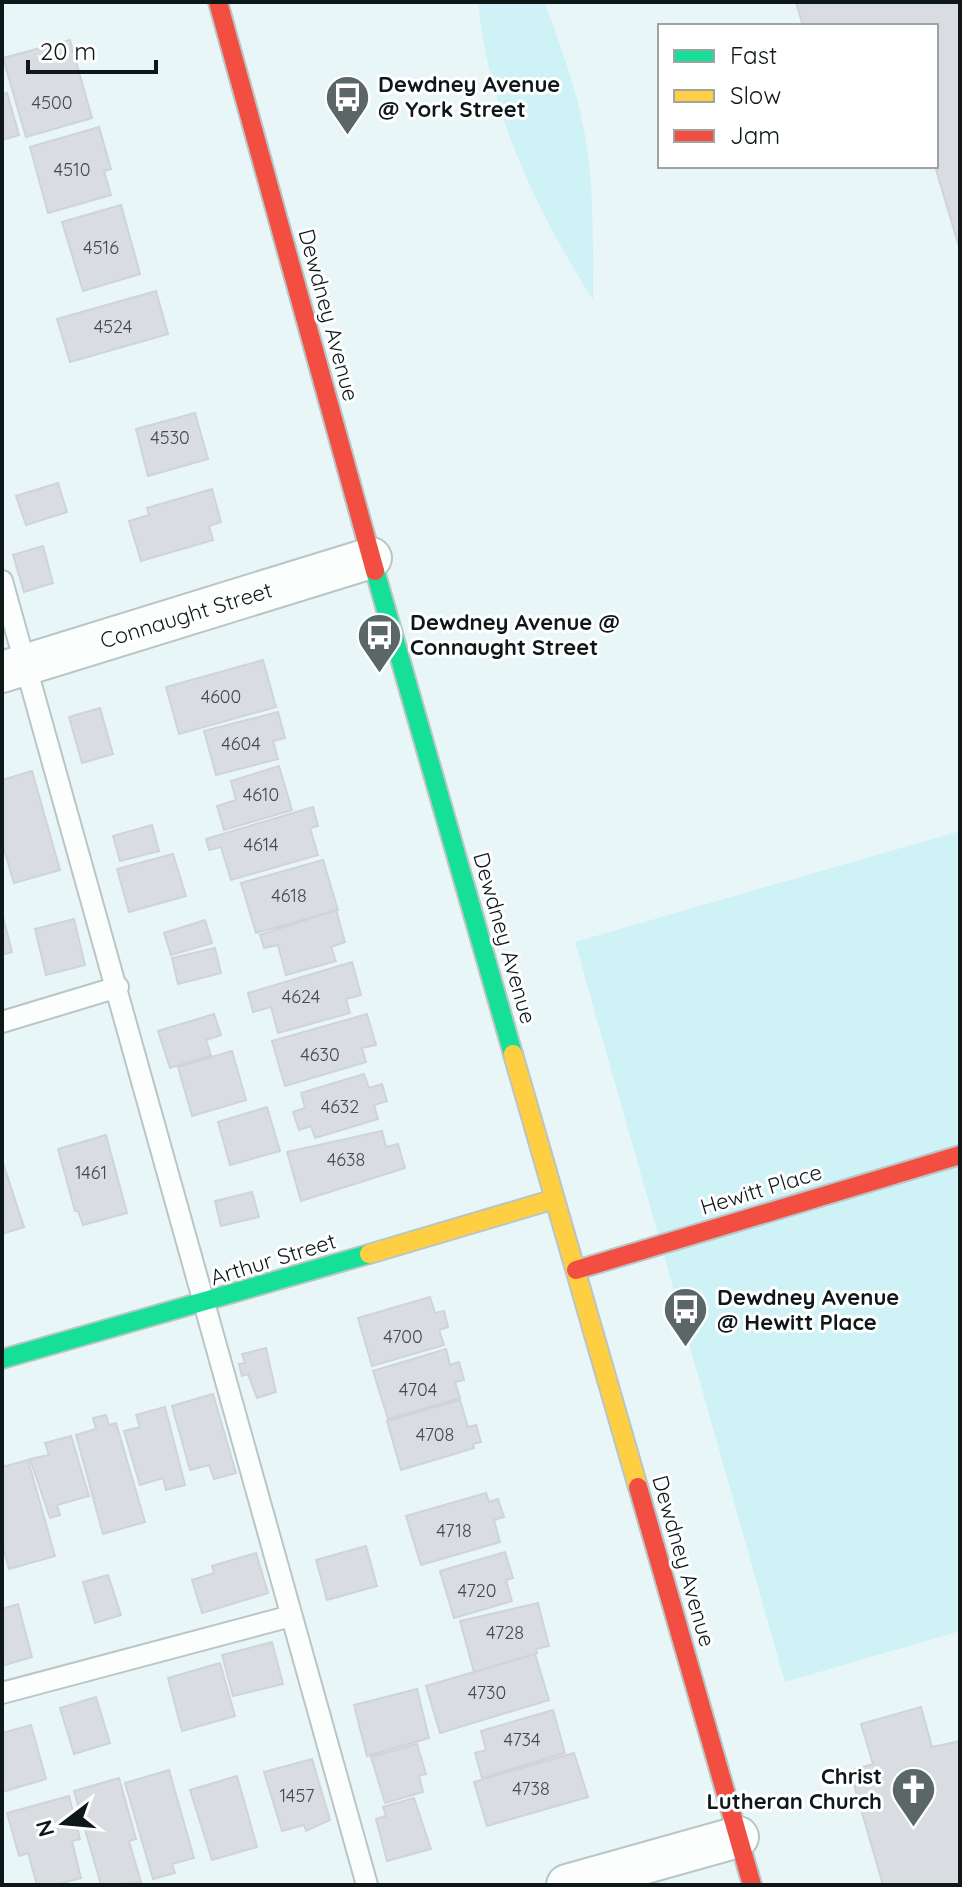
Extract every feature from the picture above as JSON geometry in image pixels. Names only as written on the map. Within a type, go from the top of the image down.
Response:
[{"type":"main road","name":"Dewdney Avenue","points":[[218,2],[371,558],[752,1885]]},
{"type":"main road","name":"Hewitt Place","points":[[576,1270],[960,1155]]},
{"type":"main road","name":"Arthur Street","points":[[2,1359],[206,1303],[555,1199]]},
{"type":"street","name":"Connaught Street","points":[[14,668],[371,558]]},
{"type":"street","points":[[567,1885],[738,1837]]},
{"type":"lane","points":[[2,581],[14,668],[118,987],[367,1885]]},
{"type":"lane","points":[[2,1022],[118,987]]},
{"type":"lane","points":[[2,1693],[291,1616]]},
{"type":"shaded area","points":[[478,2],[544,2],[548,11],[576,95],[587,147],[592,204],[593,300],[552,230],[518,158],[492,82]]},
{"type":"shaded area","points":[[960,831],[960,1631],[785,1682],[575,942]]},
{"type":"building","points":[[796,2],[960,2],[960,250],[936,168],[938,168],[938,24],[802,24]]},
{"type":"building","points":[[70,40],[92,118],[26,137],[3,58]]},
{"type":"building","points":[[7,93],[19,135],[2,140],[2,94]]},
{"type":"building","points":[[99,127],[111,169],[104,171],[111,195],[48,213],[30,147]]},
{"type":"building","points":[[121,205],[140,274],[83,291],[62,222]]},
{"type":"building","points":[[156,291],[168,334],[70,362],[57,319]]},
{"type":"building","points":[[195,413],[208,459],[148,476],[136,429]]},
{"type":"building","points":[[58,483],[67,512],[26,525],[16,496]]},
{"type":"building","points":[[212,489],[221,522],[209,526],[213,540],[141,561],[129,521],[149,515],[147,508]]},
{"type":"building","points":[[43,546],[53,583],[24,592],[13,555]]},
{"type":"building","points":[[263,660],[276,707],[179,734],[166,687]]},
{"type":"building","points":[[100,708],[113,754],[82,763],[69,717]]},
{"type":"building","points":[[278,712],[285,738],[273,741],[278,759],[216,775],[204,731]]},
{"type":"building","points":[[279,766],[292,810],[224,830],[217,806],[236,800],[231,781]]},
{"type":"building","points":[[32,771],[60,870],[14,883],[2,843],[2,780]]},
{"type":"building","points":[[313,807],[318,826],[310,828],[318,855],[231,880],[221,847],[209,850],[206,839]]},
{"type":"building","points":[[152,825],[159,851],[120,861],[113,836]]},
{"type":"building","points":[[173,854],[186,896],[129,912],[117,869]]},
{"type":"building","points":[[323,860],[338,910],[256,933],[241,883]]},
{"type":"building","points":[[336,910],[345,942],[331,947],[336,961],[286,975],[278,945],[264,948],[260,935]]},
{"type":"building","points":[[2,913],[12,952],[2,955]]},
{"type":"building","points":[[74,919],[85,965],[46,975],[35,929]]},
{"type":"building","points":[[205,920],[212,943],[171,955],[164,933]]},
{"type":"building","points":[[215,948],[221,973],[178,984],[172,958]]},
{"type":"building","points":[[352,962],[361,995],[346,999],[350,1013],[278,1033],[271,1007],[253,1012],[248,993]]},
{"type":"building","points":[[214,1014],[221,1035],[206,1040],[211,1055],[170,1068],[158,1031]]},
{"type":"building","points":[[367,1014],[376,1045],[362,1048],[366,1062],[285,1086],[272,1041]]},
{"type":"building","points":[[232,1051],[246,1100],[192,1116],[178,1067]]},
{"type":"building","points":[[364,1074],[369,1088],[382,1084],[387,1101],[374,1105],[378,1119],[315,1138],[311,1126],[299,1130],[293,1112],[305,1108],[301,1093]]},
{"type":"building","points":[[267,1107],[280,1151],[230,1165],[218,1122]]},
{"type":"building","points":[[382,1131],[386,1147],[398,1144],[405,1168],[301,1201],[287,1152]]},
{"type":"building","points":[[106,1135],[127,1213],[83,1225],[78,1211],[75,1211],[58,1149]]},
{"type":"building","points":[[2,1160],[24,1227],[2,1234]]},
{"type":"building","points":[[252,1192],[259,1217],[221,1226],[215,1201]]},
{"type":"building","points":[[430,1297],[435,1313],[444,1311],[448,1327],[439,1330],[444,1345],[372,1366],[358,1318]]},
{"type":"building","points":[[266,1348],[276,1392],[257,1398],[248,1374],[242,1376],[239,1364],[245,1363],[242,1354]]},
{"type":"building","points":[[446,1349],[450,1365],[459,1362],[464,1380],[455,1382],[460,1398],[388,1419],[373,1371]]},
{"type":"building","points":[[213,1394],[236,1473],[214,1479],[209,1465],[190,1470],[172,1406]]},
{"type":"building","points":[[460,1400],[468,1427],[476,1425],[481,1442],[473,1444],[474,1448],[401,1470],[387,1421]]},
{"type":"building","points":[[165,1407],[185,1485],[166,1490],[163,1478],[140,1485],[124,1431],[140,1427],[136,1415]]},
{"type":"building","points":[[106,1415],[109,1425],[116,1423],[145,1522],[103,1534],[76,1435],[96,1429],[93,1418]]},
{"type":"building","points":[[71,1436],[89,1496],[57,1505],[60,1515],[50,1518],[30,1459],[49,1455],[45,1443]]},
{"type":"building","points":[[28,1460],[55,1556],[9,1569],[2,1544],[2,1467]]},
{"type":"building","points":[[486,1493],[489,1502],[498,1499],[504,1517],[494,1520],[500,1542],[421,1565],[406,1516]]},
{"type":"building","points":[[366,1546],[377,1586],[327,1600],[316,1560]]},
{"type":"building","points":[[505,1552],[513,1578],[506,1580],[512,1601],[454,1618],[440,1571]]},
{"type":"building","points":[[256,1553],[268,1593],[202,1613],[192,1580],[214,1573],[212,1566]]},
{"type":"building","points":[[108,1575],[121,1615],[95,1623],[83,1582]]},
{"type":"building","points":[[538,1603],[549,1646],[536,1649],[537,1653],[474,1672],[460,1621]]},
{"type":"building","points":[[18,1604],[32,1657],[2,1666],[2,1609]]},
{"type":"building","points":[[272,1642],[283,1684],[233,1696],[222,1655]]},
{"type":"building","points":[[535,1654],[549,1700],[440,1733],[426,1686]]},
{"type":"building","points":[[220,1663],[235,1716],[182,1731],[168,1678]]},
{"type":"building","points":[[417,1689],[429,1738],[367,1756],[354,1705]]},
{"type":"building","points":[[96,1697],[110,1743],[74,1754],[60,1708]]},
{"type":"building","name":"Christ Lutheran Church","points":[[921,1707],[932,1747],[960,1741],[960,1885],[883,1885],[850,1771],[873,1764],[861,1724]]},
{"type":"building","points":[[553,1710],[565,1753],[482,1778],[475,1753],[486,1750],[481,1731]]},
{"type":"building","points":[[31,1725],[46,1779],[2,1792],[2,1733]]},
{"type":"building","points":[[417,1744],[426,1774],[419,1776],[423,1792],[385,1803],[371,1757]]},
{"type":"building","points":[[574,1753],[588,1797],[487,1826],[474,1782]]},
{"type":"building","points":[[312,1759],[330,1820],[306,1831],[304,1825],[282,1831],[264,1772]]},
{"type":"building","points":[[169,1770],[194,1858],[172,1864],[175,1873],[153,1879],[125,1783]]},
{"type":"building","points":[[237,1776],[257,1847],[212,1860],[190,1790]]},
{"type":"building","points":[[119,1778],[136,1839],[129,1841],[141,1882],[101,1885],[74,1791]]},
{"type":"building","points":[[69,1796],[80,1839],[72,1841],[81,1878],[55,1885],[37,1885],[28,1853],[19,1856],[7,1813]]},
{"type":"building","points":[[414,1798],[431,1849],[387,1861],[376,1819],[386,1816],[383,1807]]},
{"type":"traffic: fast","points":[[375,571],[513,1054]]},
{"type":"traffic: fast","points":[[2,1359],[369,1254]]},
{"type":"traffic: slow","points":[[513,1054],[638,1487]]},
{"type":"traffic: slow","points":[[369,1254],[555,1199]]},
{"type":"traffic: jam","points":[[218,2],[375,571]]},
{"type":"traffic: jam","points":[[576,1270],[960,1155]]},
{"type":"traffic: jam","points":[[638,1487],[752,1885]]},
{"type":"place","name":"Dewdney Avenue @ York Street","points":[[347,136]]},
{"type":"place","name":"Dewdney Avenue @ Connaught Street","points":[[379,674]]},
{"type":"place","name":"Dewdney Avenue @ Hewitt Place","points":[[686,1349]]},
{"type":"place","name":"Christ Lutheran Church","points":[[913,1828]]}]
